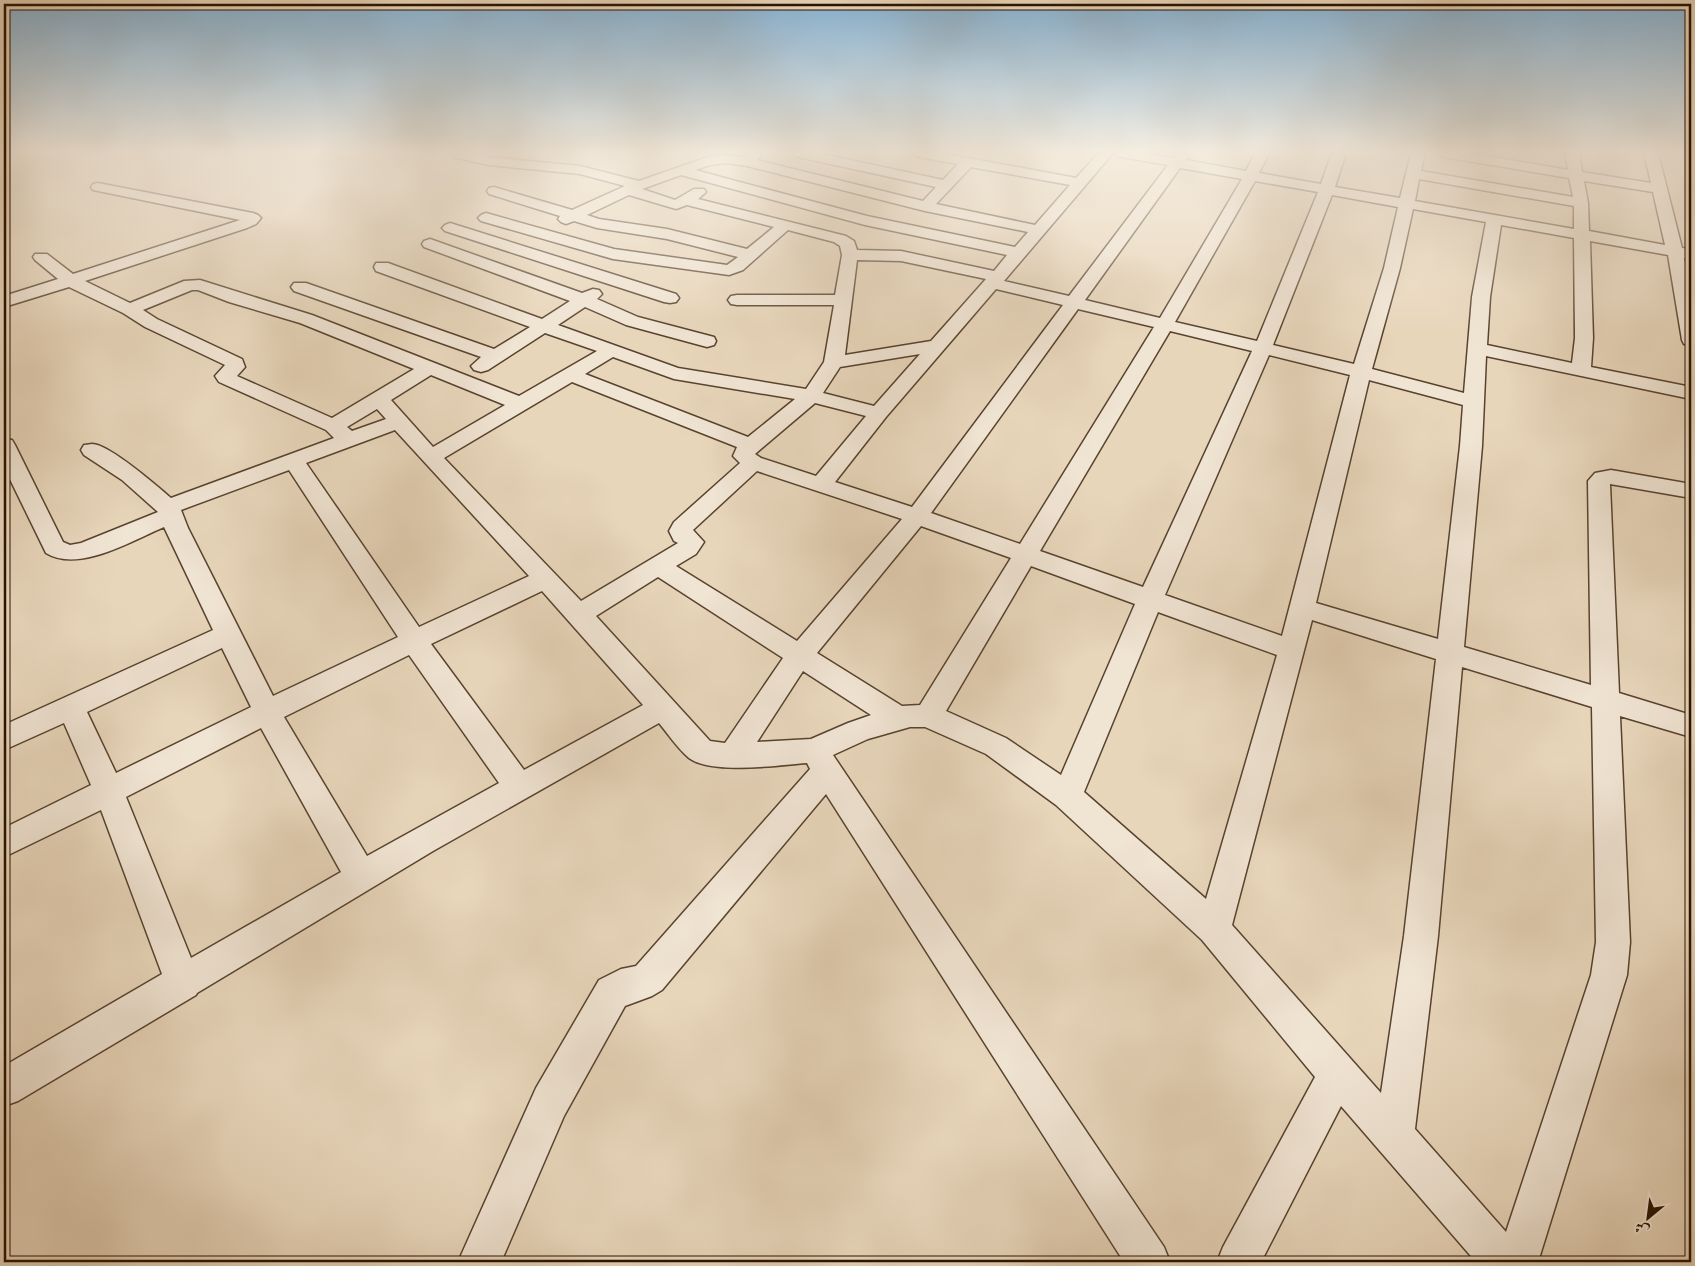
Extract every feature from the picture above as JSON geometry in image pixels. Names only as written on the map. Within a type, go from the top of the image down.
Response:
[{"type":"street","points":[[4,302],[242,225],[252,221],[253,218],[223,212]]},
{"type":"street","points":[[564,212],[613,225],[667,234],[750,255]]},
{"type":"street","points":[[536,232],[581,212]]},
{"type":"street","points":[[632,228],[662,212]]},
{"type":"street","points":[[700,216],[708,212]]},
{"type":"street","points":[[579,614],[691,545],[691,540],[682,535],[682,527],[811,396],[834,362],[850,255],[848,244],[840,239],[733,212]]},
{"type":"street","points":[[836,212],[1019,252]]},
{"type":"street","points":[[840,239],[875,212]]},
{"type":"street","points":[[950,212],[1039,230]]},
{"type":"street","points":[[821,485],[879,413],[1055,212]]},
{"type":"street","points":[[732,756],[800,655],[917,516],[1142,212]]},
{"type":"street","points":[[928,716],[1165,325],[1230,212]]},
{"type":"street","points":[[1067,796],[1149,600],[1263,349],[1319,212]]},
{"type":"street","points":[[1214,929],[1292,650],[1361,372],[1392,268],[1406,212]]},
{"type":"street","points":[[1457,212],[1691,254]]},
{"type":"street","points":[[1581,212],[1584,338],[1581,371]]},
{"type":"street","points":[[1665,212],[1675,251],[1691,340]]},
{"type":"street","points":[[486,218],[630,258],[729,270],[737,266],[785,225]]},
{"type":"street","points":[[1394,1136],[1421,936],[1471,446],[1481,297],[1494,219]]},
{"type":"street","points":[[582,246],[613,225]]},
{"type":"street","points":[[667,234],[684,225]]},
{"type":"street","points":[[450,228],[670,298]]},
{"type":"street","points":[[430,244],[584,300],[632,321],[707,341]]},
{"type":"street","points":[[850,255],[901,256],[920,259],[1072,304],[1361,372],[1473,402]]},
{"type":"street","points":[[41,257],[71,281],[129,309],[151,323],[232,361],[235,363],[235,367],[226,373],[226,378],[341,433],[399,421]]},
{"type":"street","points":[[382,267],[541,326],[674,372],[811,396],[879,413]]},
{"type":"street","points":[[461,295],[506,272]]},
{"type":"street","points":[[461,379],[612,280]]},
{"type":"street","points":[[129,309],[197,284],[313,321],[520,404]]},
{"type":"street","points":[[300,287],[495,356]]},
{"type":"street","points":[[737,300],[843,300]]},
{"type":"street","points":[[834,362],[937,346]]},
{"type":"street","points":[[1477,349],[1691,393]]},
{"type":"street","points":[[431,457],[611,351]]},
{"type":"street","points":[[4,445],[54,548],[72,554],[87,550],[169,511],[294,462],[341,433],[379,399],[429,368]]},
{"type":"street","points":[[570,375],[821,485],[917,516],[1292,650]]},
{"type":"street","points":[[379,399],[579,614],[700,750],[732,756],[821,761]]},
{"type":"street","points":[[92,450],[130,475],[169,511],[267,712],[361,878]]},
{"type":"street","points":[[294,462],[414,641],[519,787]]},
{"type":"street","points":[[1517,1262],[1610,976],[1613,942],[1599,482],[1603,478],[1612,477],[1691,491]]},
{"type":"street","points":[[658,566],[898,718]]},
{"type":"street","points":[[4,842],[267,712],[545,579]]},
{"type":"street","points":[[1302,608],[1450,651],[1691,726]]},
{"type":"street","points":[[4,738],[228,634]]},
{"type":"street","points":[[71,707],[109,791],[183,983]]},
{"type":"street","points":[[4,1087],[361,878],[663,707]]},
{"type":"street","points":[[479,1262],[550,1102],[612,993],[623,986],[642,984],[649,978],[821,761],[858,731],[898,718],[928,716],[996,746],[1067,796],[1214,929],[1337,1074],[1504,1262]]},
{"type":"street","points":[[821,761],[1149,1262]]},
{"type":"street","points":[[1238,1262],[1337,1074]]}]
